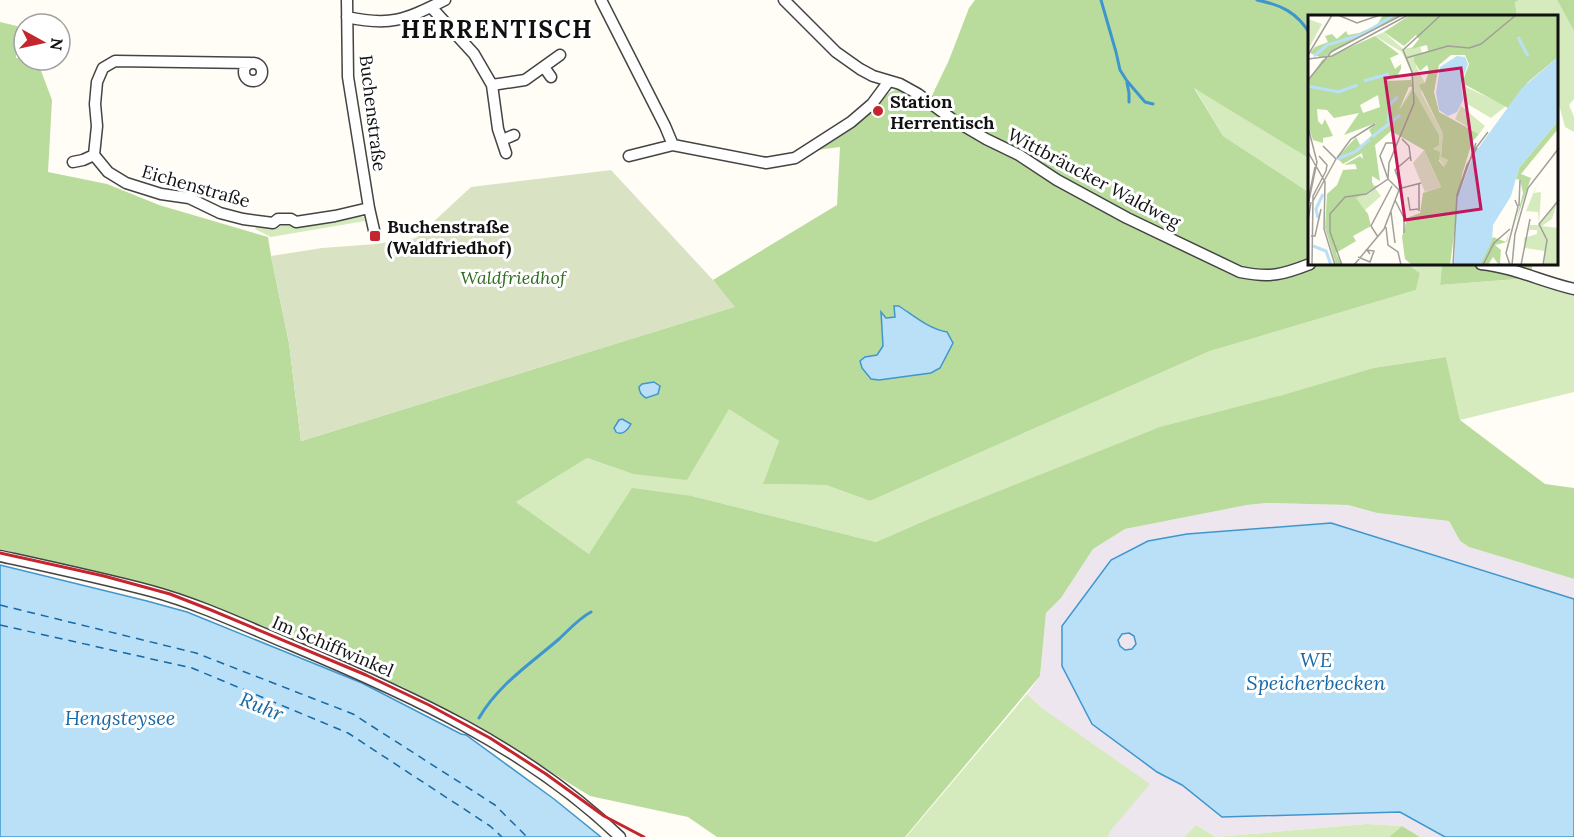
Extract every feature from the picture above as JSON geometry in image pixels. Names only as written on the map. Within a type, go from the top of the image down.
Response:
[{"type":"street","name":"Buchenstraße","points":[[347,0],[348,77],[374,230]]},
{"type":"street","points":[[347,17],[369,22],[390,22],[406,18],[445,0]]},
{"type":"street","points":[[601,0],[673,145]]},
{"type":"street","name":"Wittbräucker Waldweg","points":[[784,0],[836,52],[860,69],[873,76],[900,84],[918,94],[986,139],[1019,155],[1117,213],[1240,272],[1259,276],[1276,276],[1308,265]]},
{"type":"street","points":[[431,7],[474,54],[492,85],[496,118],[507,153]]},
{"type":"street","points":[[492,85],[525,80],[560,55]]},
{"type":"street","points":[[73,162],[94,155],[97,126],[94,104],[97,82],[103,68],[115,61],[250,63]]},
{"type":"street","points":[[544,67],[551,77]]},
{"type":"street","points":[[629,156],[673,145],[766,163],[795,158],[851,122],[872,104],[889,81]]},
{"type":"street","points":[[502,140],[514,135]]},
{"type":"street","name":"Eichenstraße","points":[[94,155],[108,172],[126,183],[161,194],[189,198],[220,213],[243,219],[273,223],[278,219],[291,219],[296,222],[369,208]]},
{"type":"street","points":[[1490,266],[1574,289]]},
{"type":"street","name":"Im Schiffwinkel","points":[[0,556],[152,591],[196,605],[365,676],[460,724],[509,753],[548,778],[599,816],[620,837]]},
{"type":"shaded area","name":"WE Speicherbecken","points":[[1267,503],[1348,505],[1377,513],[1449,521],[1460,541],[1469,547],[1574,579],[1574,837],[1420,837],[1402,826],[1367,824],[1216,837],[1196,825],[1184,837],[1108,837],[1111,830],[1043,709],[1027,694],[1040,676],[1046,613],[1061,598],[1093,549],[1125,529]]},
{"type":"green space","points":[[975,0],[1519,0],[1515,2],[1517,15],[1308,15],[1308,158],[1194,88],[1223,136],[1308,192],[1308,266],[1410,266],[1420,273],[1416,290],[1210,351],[870,501],[826,485],[763,484],[779,441],[729,409],[687,480],[633,474],[587,458],[516,502],[589,554],[632,488],[692,496],[876,542],[1160,427],[1279,396],[1373,368],[1446,357],[1460,420],[1545,484],[1574,488],[1574,579],[1469,547],[1460,541],[1449,521],[1377,513],[1348,505],[1267,503],[1247,505],[1125,529],[1093,549],[1061,598],[1046,613],[1040,676],[905,837],[717,837],[688,817],[590,796],[499,740],[403,687],[201,603],[0,549],[0,22],[12,25],[12,72],[42,72],[52,100],[48,172],[107,184],[159,205],[268,237],[289,343],[301,441],[734,307],[713,280],[837,205],[840,147],[817,150],[858,123],[889,93],[897,89],[927,106],[949,60],[969,8]],"holes":[[[894,306],[900,306],[928,325],[947,332],[953,343],[940,368],[931,373],[871,379],[865,357],[877,355],[883,346],[881,313],[886,319],[896,317]]]},
{"type":"green space","points":[[1557,0],[1574,31],[1574,99],[1569,105],[1574,117],[1574,132],[1565,127],[1559,105],[1559,15],[1517,15],[1515,1]]},
{"type":"green space","points":[[1557,0],[1574,0],[1574,31]]},
{"type":"green space","points":[[1194,87],[1308,158],[1308,192],[1223,136]]},
{"type":"green space","name":"Waldfriedhof","points":[[611,170],[713,280],[735,307],[301,441],[289,343],[271,256],[416,238],[471,187]]},
{"type":"green space","points":[[358,214],[364,217],[365,221],[271,237],[255,229],[257,225],[295,225]]},
{"type":"green space","points":[[1410,266],[1442,266],[1440,285],[1518,279],[1532,271],[1574,282],[1574,392],[1460,420],[1446,357],[1373,368],[1279,396],[924,521],[876,542],[692,496],[589,554],[516,502],[587,458],[633,474],[729,408],[779,441],[764,484],[826,485],[870,501],[1210,351],[1416,290],[1420,273]]},
{"type":"green space","points":[[1442,266],[1532,266],[1532,271],[1518,279],[1440,285]]},
{"type":"green space","points":[[1027,694],[1043,709],[1150,784],[1111,830],[1108,837],[906,837]]},
{"type":"green space","points":[[1367,824],[1402,826],[1389,837],[1216,837]]},
{"type":"green space","points":[[1196,825],[1216,837],[1184,837]]},
{"type":"green space","points":[[1402,826],[1420,837],[1389,837]]},
{"type":"water","points":[[894,306],[899,306],[928,325],[947,332],[953,343],[940,368],[931,373],[879,380],[871,379],[862,368],[860,361],[865,357],[877,355],[883,346],[881,312],[886,318],[895,317]]},
{"type":"water","points":[[654,382],[660,386],[658,394],[646,398],[639,387],[642,384]]},
{"type":"water","points":[[622,419],[631,424],[625,432],[618,433],[614,428]]},
{"type":"water","name":"WE Speicherbecken","points":[[1331,523],[1574,599],[1574,837],[1445,837],[1400,812],[1222,817],[1182,785],[1157,772],[1092,724],[1062,666],[1062,626],[1111,560],[1148,541],[1187,534]],"holes":[[[1129,633],[1134,636],[1136,644],[1132,649],[1125,650],[1120,646],[1118,640],[1122,634]]]},
{"type":"water","name":"Hengsteysee","points":[[0,565],[187,612],[362,683],[466,735],[554,799],[601,837],[0,837]]},
{"type":"waterway","points":[[1101,0],[1120,70],[1145,102],[1153,104]]},
{"type":"waterway","points":[[1257,0],[1274,4],[1288,11],[1300,20],[1308,31]]},
{"type":"waterway","points":[[1127,83],[1129,102]]},
{"type":"waterway","points":[[479,718],[505,685],[591,612]]},
{"type":"ferry route","points":[[0,605],[196,653],[353,714],[495,805],[527,837]]},
{"type":"ferry route","points":[[0,625],[192,668],[348,733],[490,826],[502,837]]},
{"type":"railway","points":[[0,553],[104,576],[170,594],[366,675],[490,738],[546,774],[604,816],[644,837]]},
{"type":"place","name":"Station Herrentisch","points":[[878,111]]},
{"type":"place","name":"Buchenstraße (Waldfriedhof)","points":[[375,236]]},
{"type":"district","name":"HERRENTISCH","points":[[497,29]]},
{"type":"water label","name":"Ruhr","points":[[262,706]]}]
